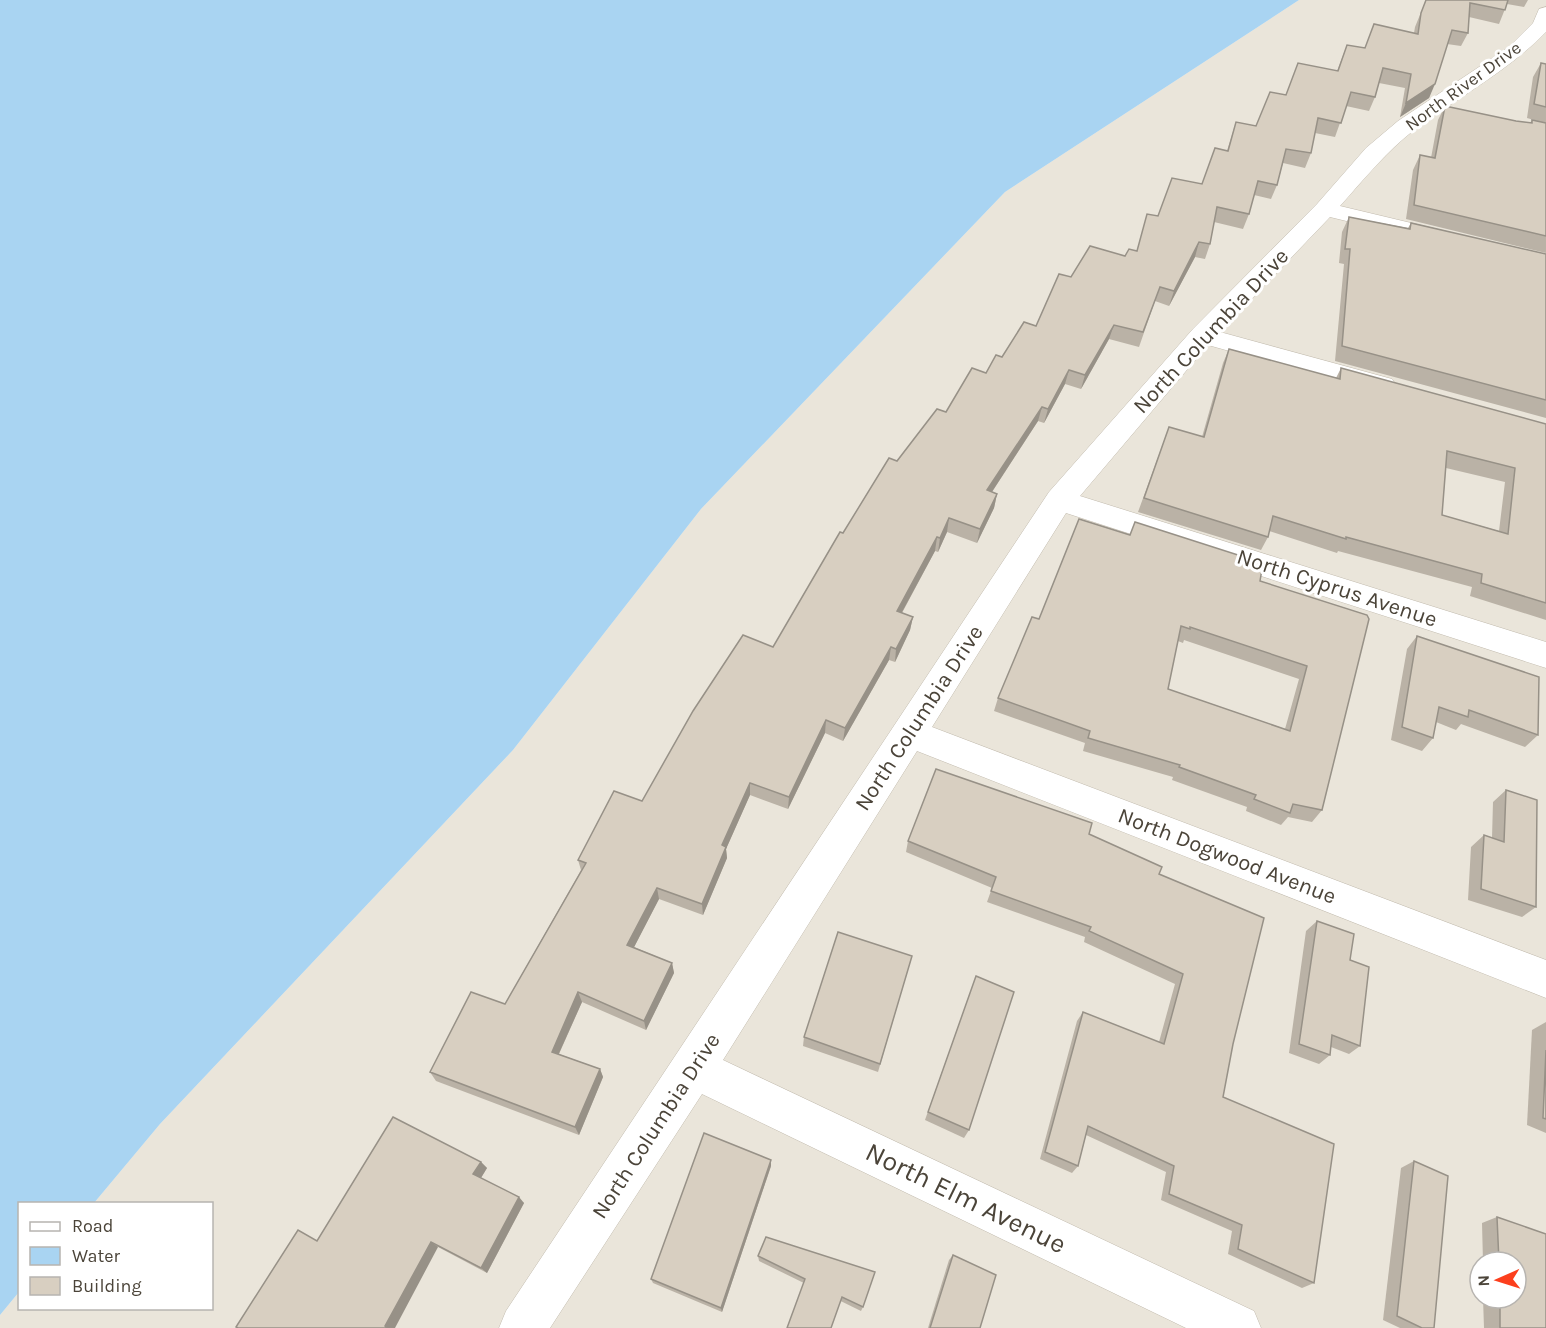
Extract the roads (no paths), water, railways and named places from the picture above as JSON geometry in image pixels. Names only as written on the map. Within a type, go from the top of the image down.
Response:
[{"type":"street","name":"North River Drive","points":[[1374,153],[1407,126],[1516,51],[1545,21]]},
{"type":"street","points":[[1438,106],[1460,111]]},
{"type":"street","name":"North Columbia Drive","points":[[523,1328],[694,1068],[1059,500],[1202,335],[1326,209],[1374,153]]},
{"type":"street","points":[[1326,209],[1465,242]]},
{"type":"street","points":[[1202,335],[1408,392]]},
{"type":"street","name":"North Cyprus Avenue","points":[[1059,500],[1546,655]]},
{"type":"street","name":"North Dogwood Avenue","points":[[909,732],[1546,979]]},
{"type":"street","name":"North Elm Avenue","points":[[694,1068],[1237,1328]]},
{"type":"water","points":[[0,0],[1299,0],[1005,192],[701,509],[513,750],[160,1124],[95,1202],[18,1202],[18,1293],[0,1315]]}]
